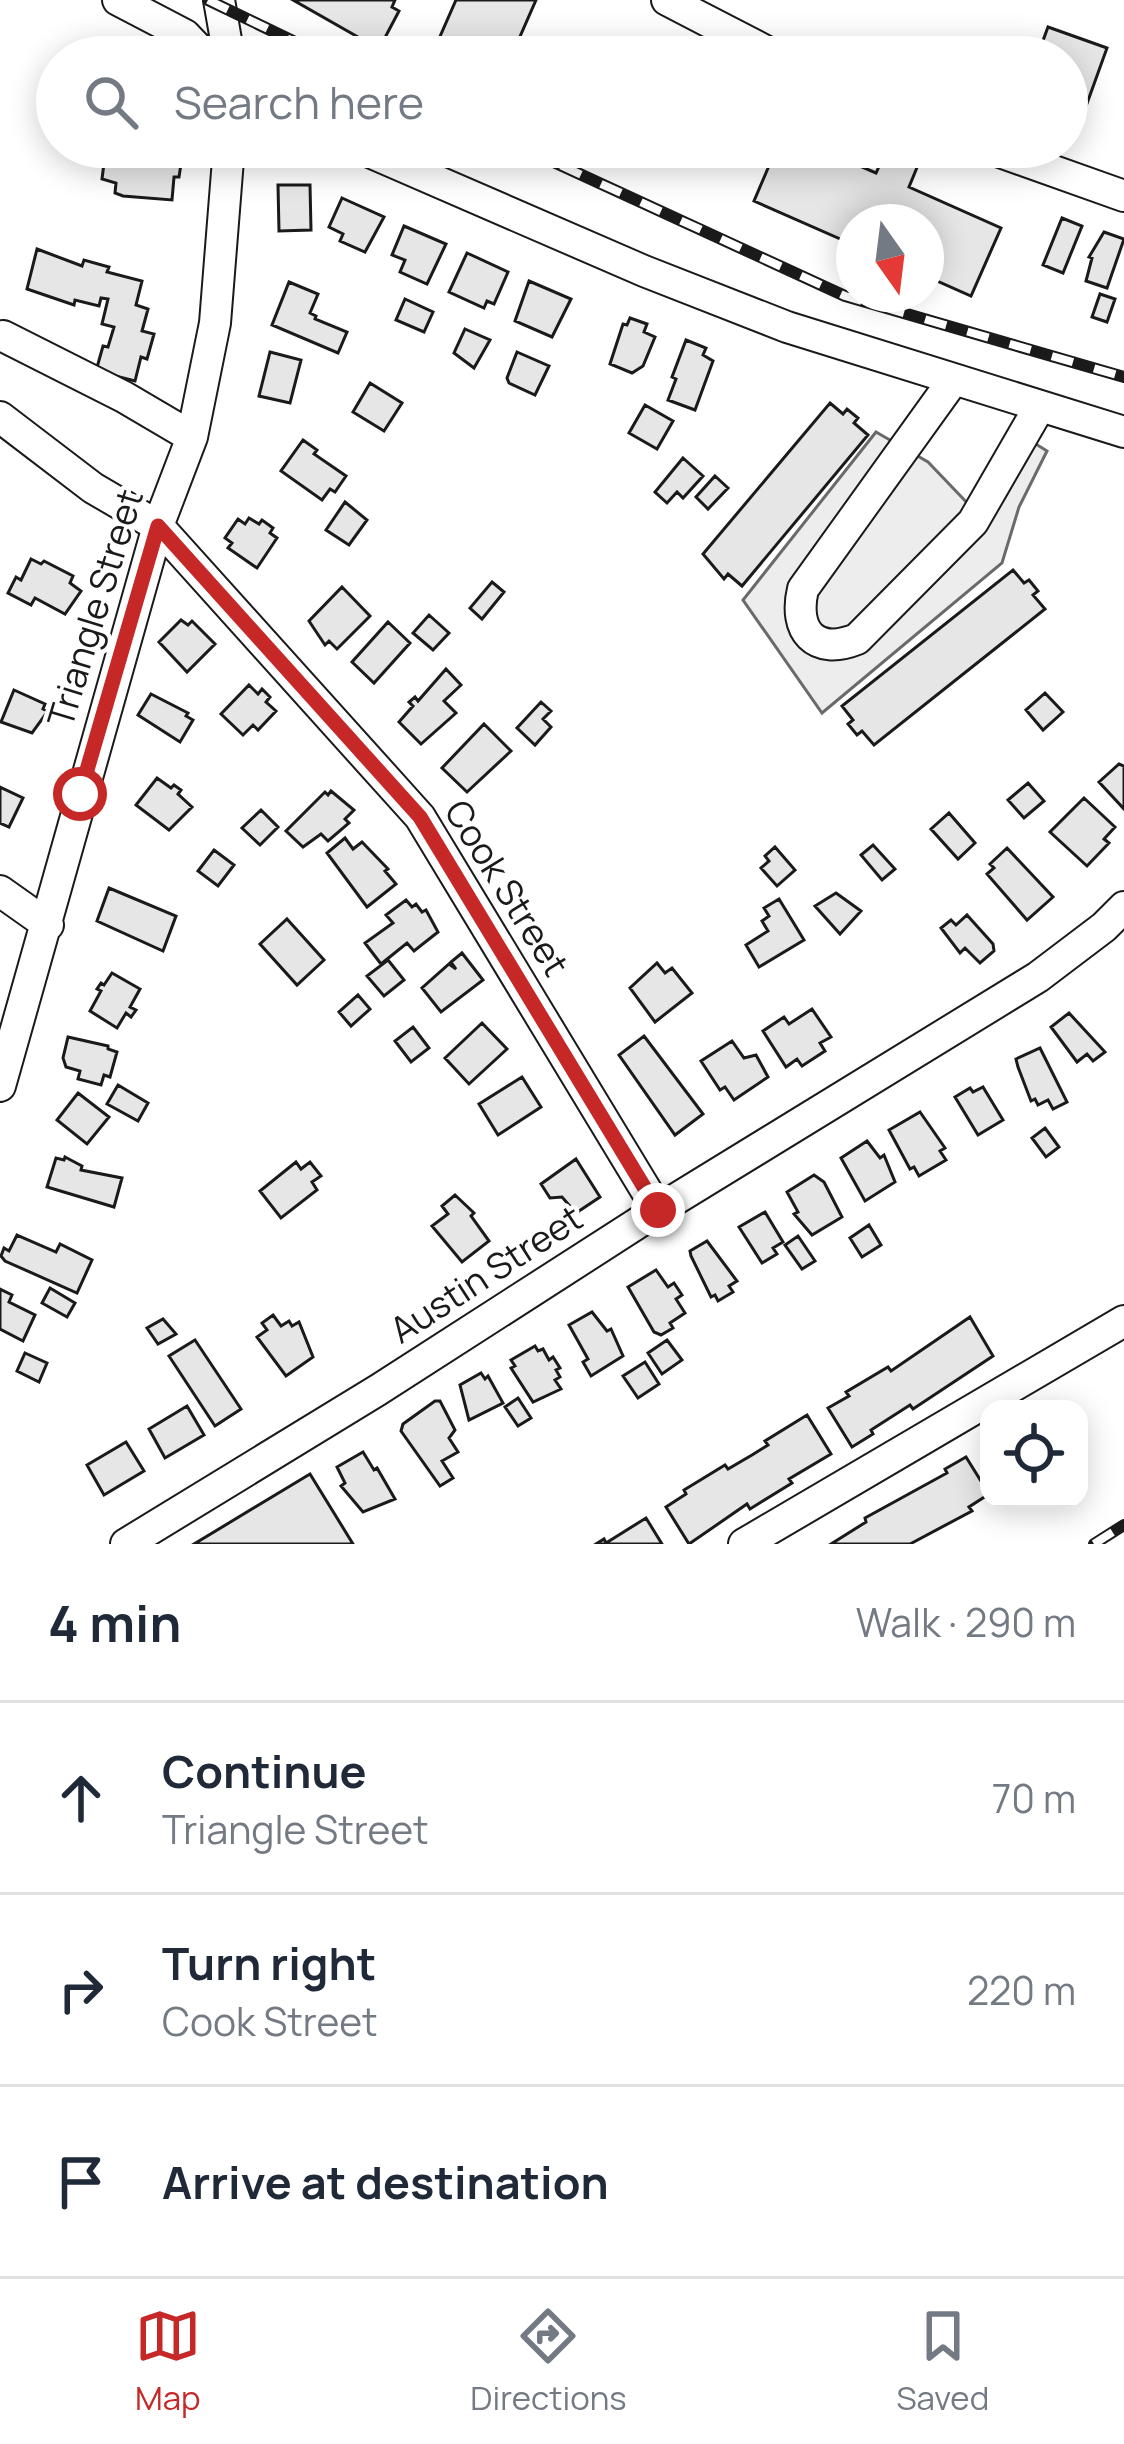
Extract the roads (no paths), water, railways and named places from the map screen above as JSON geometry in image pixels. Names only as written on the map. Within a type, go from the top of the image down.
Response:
[{"type":"street","points":[[118,0],[185,36]]},
{"type":"street","points":[[219,0],[226,36]]},
{"type":"street","points":[[667,0],[737,36]]},
{"type":"street","name":"Triangle Street","points":[[0,1086],[158,526],[192,437],[214,323],[227,168]]},
{"type":"street","points":[[406,168],[644,271],[788,327],[1124,432]]},
{"type":"street","points":[[1059,168],[1122,186]]},
{"type":"street","points":[[3,336],[192,437]]},
{"type":"street","points":[[954,380],[803,589],[798,610],[804,627],[819,644],[836,647],[857,639],[973,522],[1040,406]]},
{"type":"street","name":"Cook Street","points":[[0,417],[93,488],[158,526],[420,817],[658,1210]]},
{"type":"street","points":[[0,891],[48,925]]},
{"type":"street","name":"Austin Street","points":[[126,1544],[1038,977],[1124,907]]},
{"type":"street","points":[[744,1544],[1118,1325]]},
{"type":"railway","points":[[208,0],[283,36]]},
{"type":"railway","points":[[567,168],[845,296],[1124,377]]},
{"type":"railway","points":[[1094,1544],[1124,1525]]}]
